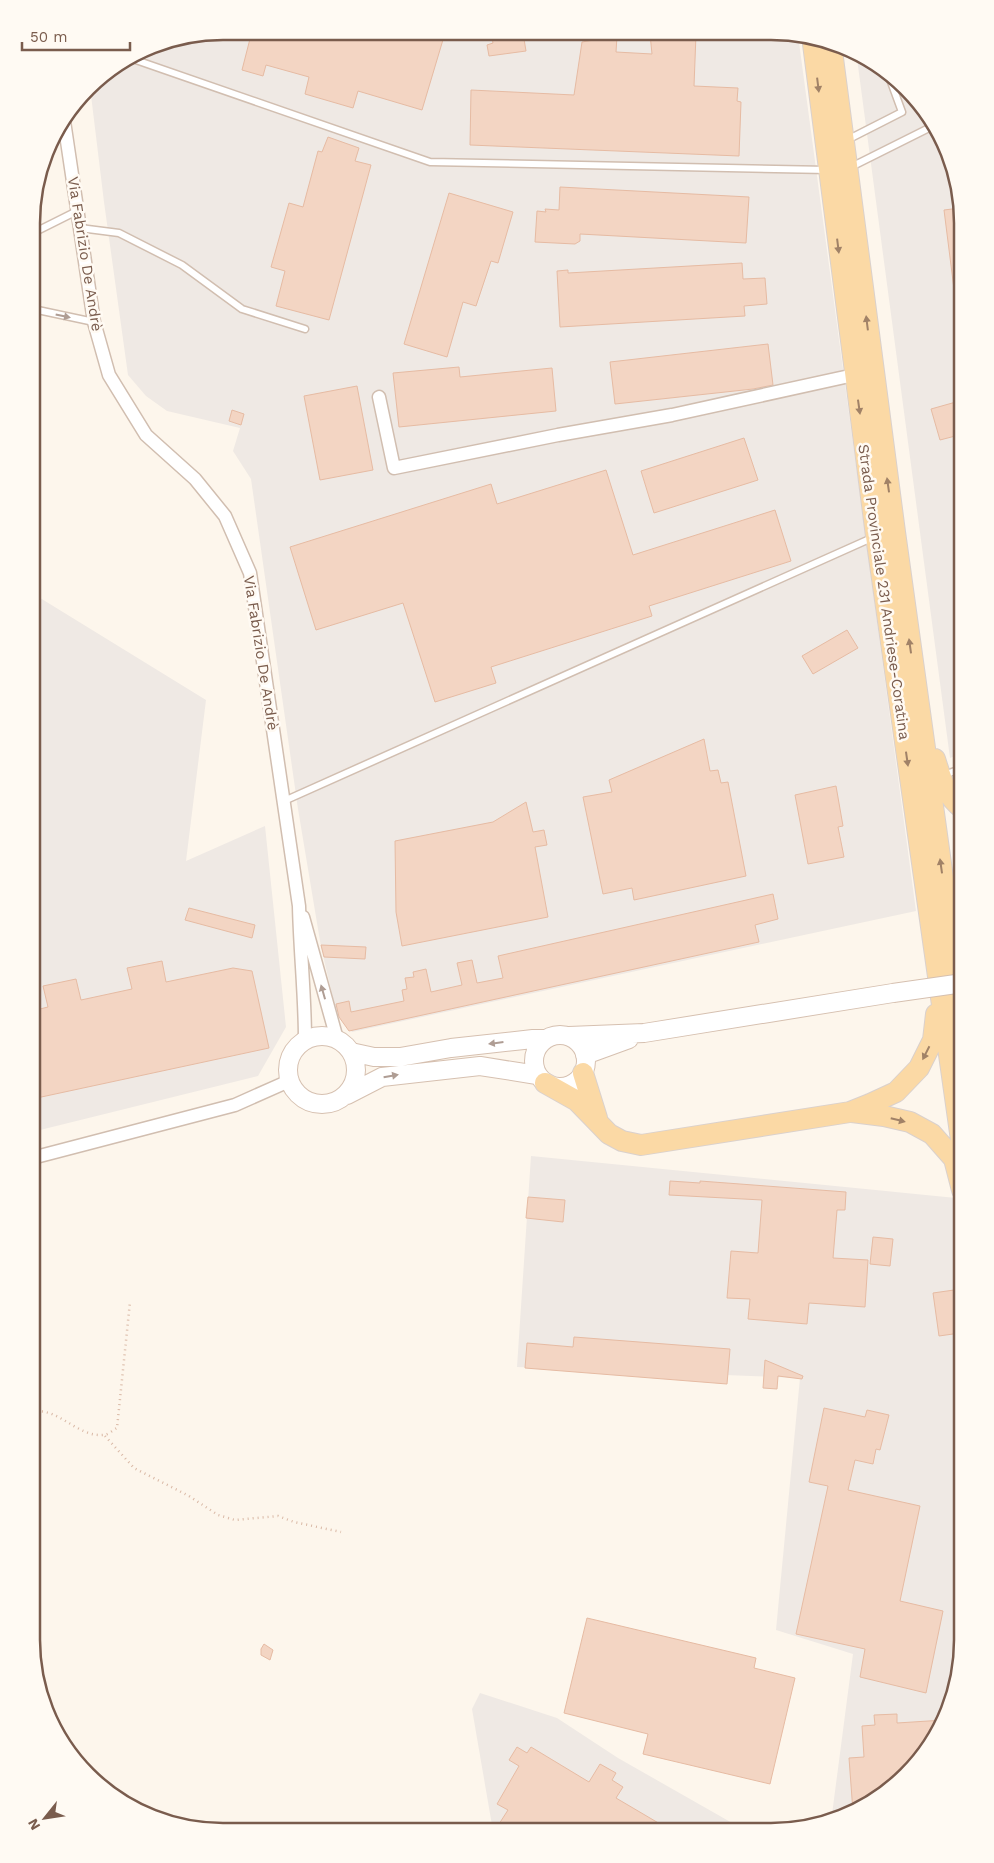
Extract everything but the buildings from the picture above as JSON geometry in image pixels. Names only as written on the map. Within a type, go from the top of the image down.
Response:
[{"type":"main road","name":"Strada Provinciale 231 Andriese-Coratina","points":[[814,45],[838,169],[954,942]]},
{"type":"main road","name":"Strada Provinciale 231 Andriese-Coratina","points":[[832,51],[844,142],[838,169],[854,375],[954,1090]]},
{"type":"main road","points":[[917,694],[940,776],[954,801]]},
{"type":"main road","points":[[598,1122],[584,1064],[582,1047],[577,1040],[561,1034],[552,1035],[544,1039],[538,1045],[534,1055],[534,1068],[541,1079],[577,1101],[609,1134],[622,1141],[642,1144],[850,1112],[896,1092],[919,1068],[933,1040],[936,1018],[935,954]]},
{"type":"main road","points":[[569,1036],[644,1033],[893,993],[954,976]]},
{"type":"main road","points":[[346,1094],[353,1085],[356,1063],[351,1052],[337,1039],[321,1036],[305,1040],[296,1048],[290,1058],[288,1069],[289,1081],[299,1095],[314,1104],[326,1105],[382,1077],[480,1066],[541,1079],[553,1086],[562,1087],[578,1080],[584,1064],[644,1033]]},
{"type":"main road","points":[[351,1052],[374,1057],[400,1057],[451,1048],[533,1038],[544,1039]]},
{"type":"main road","points":[[850,1112],[884,1116],[910,1122],[932,1134],[954,1159]]},
{"type":"street","name":"Via Fabrizio De Andrè","points":[[65,129],[94,322],[109,375],[146,435],[195,480],[225,516],[250,573],[299,906]]},
{"type":"street","points":[[379,398],[394,468],[558,435],[672,415],[854,375]]},
{"type":"street","points":[[299,906],[337,1039]]},
{"type":"street","points":[[299,906],[305,1002],[305,1040]]},
{"type":"street","points":[[40,1156],[235,1105],[289,1081]]},
{"type":"lane","points":[[138,61],[430,162],[838,169],[928,128]]},
{"type":"lane","points":[[844,142],[902,112],[891,84]]},
{"type":"lane","points":[[40,230],[77,211]]},
{"type":"lane","points":[[80,228],[119,233],[182,265],[242,310],[305,329]]},
{"type":"lane","points":[[40,310],[94,322]]},
{"type":"lane","points":[[284,801],[876,536]]},
{"type":"lane","points":[[940,776],[954,771]]},
{"type":"path","points":[[105,1436],[117,1428],[130,1302]]},
{"type":"path","points":[[40,1412],[51,1414],[74,1427],[92,1434],[105,1436],[134,1468],[189,1496],[218,1516],[236,1520],[278,1516],[294,1522],[341,1532]]},
{"type":"shaded area","points":[[211,40],[783,40],[799,43],[916,911],[352,1032],[337,1015],[321,947],[298,809],[251,479],[233,451],[240,428],[167,411],[146,396],[128,375],[91,97],[102,85],[131,64],[175,46]]},
{"type":"shaded area","points":[[857,61],[892,85],[909,102],[930,131],[948,175],[954,211],[954,756],[950,758]]},
{"type":"shaded area","points":[[40,598],[206,700],[186,861],[265,826],[286,1027],[258,1076],[40,1130]]},
{"type":"shaded area","points":[[531,1156],[954,1198],[954,1652],[948,1688],[930,1732],[909,1761],[892,1778],[863,1799],[832,1812],[853,1654],[776,1630],[800,1378],[517,1367]]},
{"type":"shaded area","points":[[480,1693],[557,1718],[618,1758],[732,1823],[492,1823],[472,1709]]}]
